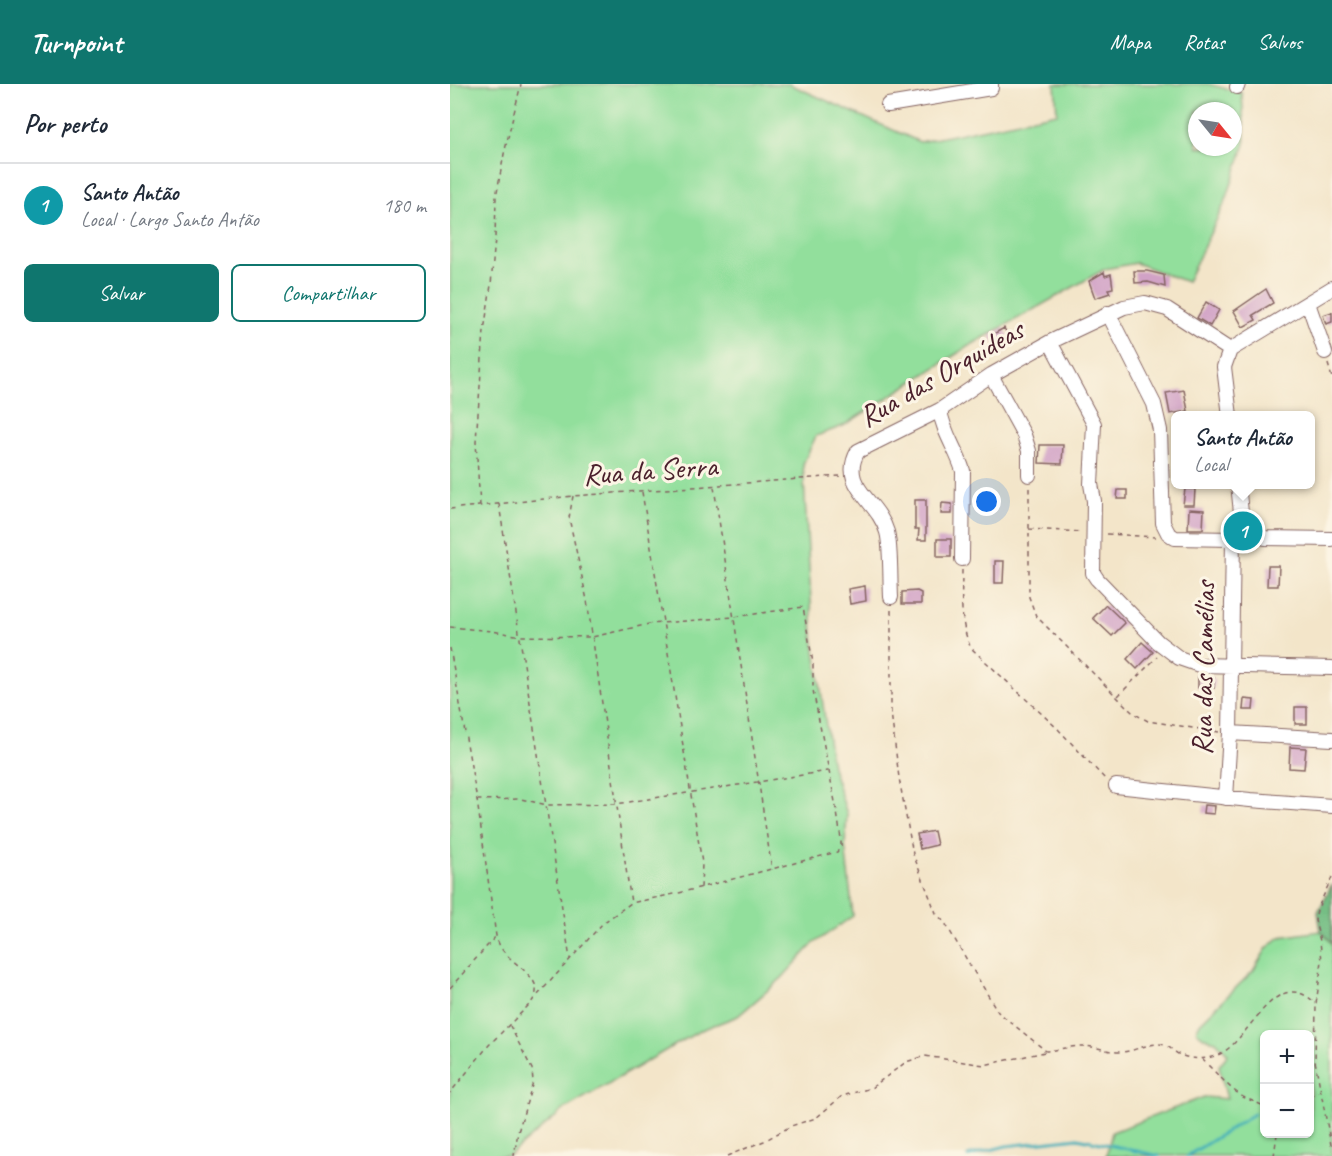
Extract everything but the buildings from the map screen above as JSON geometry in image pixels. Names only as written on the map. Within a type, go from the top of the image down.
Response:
[{"type":"street","points":[[888,105],[991,88],[991,84]]},
{"type":"street","points":[[1229,411],[1224,367],[1230,350],[1332,288]]},
{"type":"street","name":"Rua das Orquídeas","points":[[891,597],[887,532],[869,500],[858,487],[851,471],[852,461],[858,451],[940,410],[991,375],[1050,342],[1124,307],[1145,303],[1167,309],[1230,350]]},
{"type":"street","points":[[1308,303],[1325,352]]},
{"type":"street","points":[[1108,313],[1154,404],[1160,430],[1163,523],[1168,533],[1175,538],[1241,533],[1265,538],[1332,539]]},
{"type":"street","points":[[1050,342],[1094,424],[1091,484],[1094,501],[1093,573],[1097,579],[1158,642],[1179,658],[1199,665],[1332,668]]},
{"type":"street","points":[[991,375],[1024,435],[1029,451],[1029,475]]},
{"type":"street","points":[[940,410],[944,430],[963,471],[962,559]]},
{"type":"street","name":"Rua das Camélias","points":[[1226,798],[1231,665],[1241,533],[1238,489]]},
{"type":"street","points":[[1230,733],[1332,739]]},
{"type":"street","points":[[1116,786],[1226,798],[1332,806]]},
{"type":"path","points":[[480,506],[476,441],[484,331],[495,238],[496,197],[521,84]]},
{"type":"path","points":[[1325,352],[1332,378]]},
{"type":"path","name":"Rua da Serra","points":[[450,509],[573,496],[842,476],[851,471]]},
{"type":"path","points":[[1029,475],[1029,597],[1036,616],[1133,713],[1148,721],[1230,733]]},
{"type":"path","points":[[714,486],[772,870]]},
{"type":"path","points":[[641,492],[702,863],[701,888]]},
{"type":"path","points":[[573,496],[569,518],[587,600],[632,903]]},
{"type":"path","points":[[498,504],[570,960]]},
{"type":"path","points":[[1029,529],[1175,538]]},
{"type":"path","points":[[962,559],[962,622],[970,648],[1058,729],[1094,769],[1116,786]]},
{"type":"path","points":[[891,597],[891,712],[913,854],[936,913],[945,923],[998,1012],[1046,1051]]},
{"type":"path","points":[[450,627],[520,636],[592,637],[649,624],[734,617],[803,607],[813,663],[813,690],[841,839],[841,847],[837,852],[701,888],[632,903],[603,923],[489,1046],[450,1093]]},
{"type":"path","points":[[450,648],[477,800],[496,936],[504,952],[537,985],[536,997]]},
{"type":"path","points":[[1118,697],[1167,648]]},
{"type":"path","points":[[477,800],[521,799],[547,805],[616,804],[759,784],[829,771]]},
{"type":"path","points":[[1332,877],[1317,910],[1315,920],[1322,962],[1316,1004],[1315,1061],[1332,1150]]},
{"type":"path","points":[[450,988],[496,936]]},
{"type":"path","points":[[727,1156],[764,1141],[791,1125],[816,1118],[842,1096],[871,1088],[906,1062],[925,1056],[984,1065],[1080,1046],[1119,1052],[1158,1044],[1169,1047],[1191,1059],[1202,1059],[1228,1050],[1267,1004],[1282,996],[1301,992],[1316,1004]]},
{"type":"path","points":[[510,1025],[532,1069],[533,1082],[518,1132],[514,1156]]},
{"type":"path","points":[[1202,1059],[1232,1089],[1260,1104]]},
{"type":"path","points":[[1314,1094],[1320,1092]]},
{"type":"path","points":[[1274,1156],[1276,1138]]},
{"type":"green space","points":[[450,84],[789,84],[920,142],[1057,113],[1055,84],[1208,84],[1242,93],[1245,144],[1242,153],[1242,102],[1188,102],[1188,156],[1241,156],[1226,200],[1187,282],[1136,263],[1105,269],[969,346],[843,426],[816,436],[803,464],[813,636],[832,767],[847,814],[845,845],[853,916],[813,944],[782,978],[738,1016],[701,1030],[566,1108],[508,1156],[450,1156]]},
{"type":"green space","points":[[1332,884],[1332,943],[1321,931],[1318,912]]},
{"type":"green space","points":[[1321,931],[1332,943],[1332,1156],[1106,1156],[1112,1132],[1204,1097],[1227,1099],[1219,1066],[1228,1054],[1216,1041],[1205,1038],[1196,1031],[1200,1023],[1253,971],[1267,948],[1280,937]]},
{"type":"waterway","points":[[1187,1156],[1254,1114]]},
{"type":"waterway","points":[[968,1156],[1006,1146],[1078,1138],[1159,1156]]},
{"type":"place","name":"Santo Antão","points":[[1243,531]]}]
